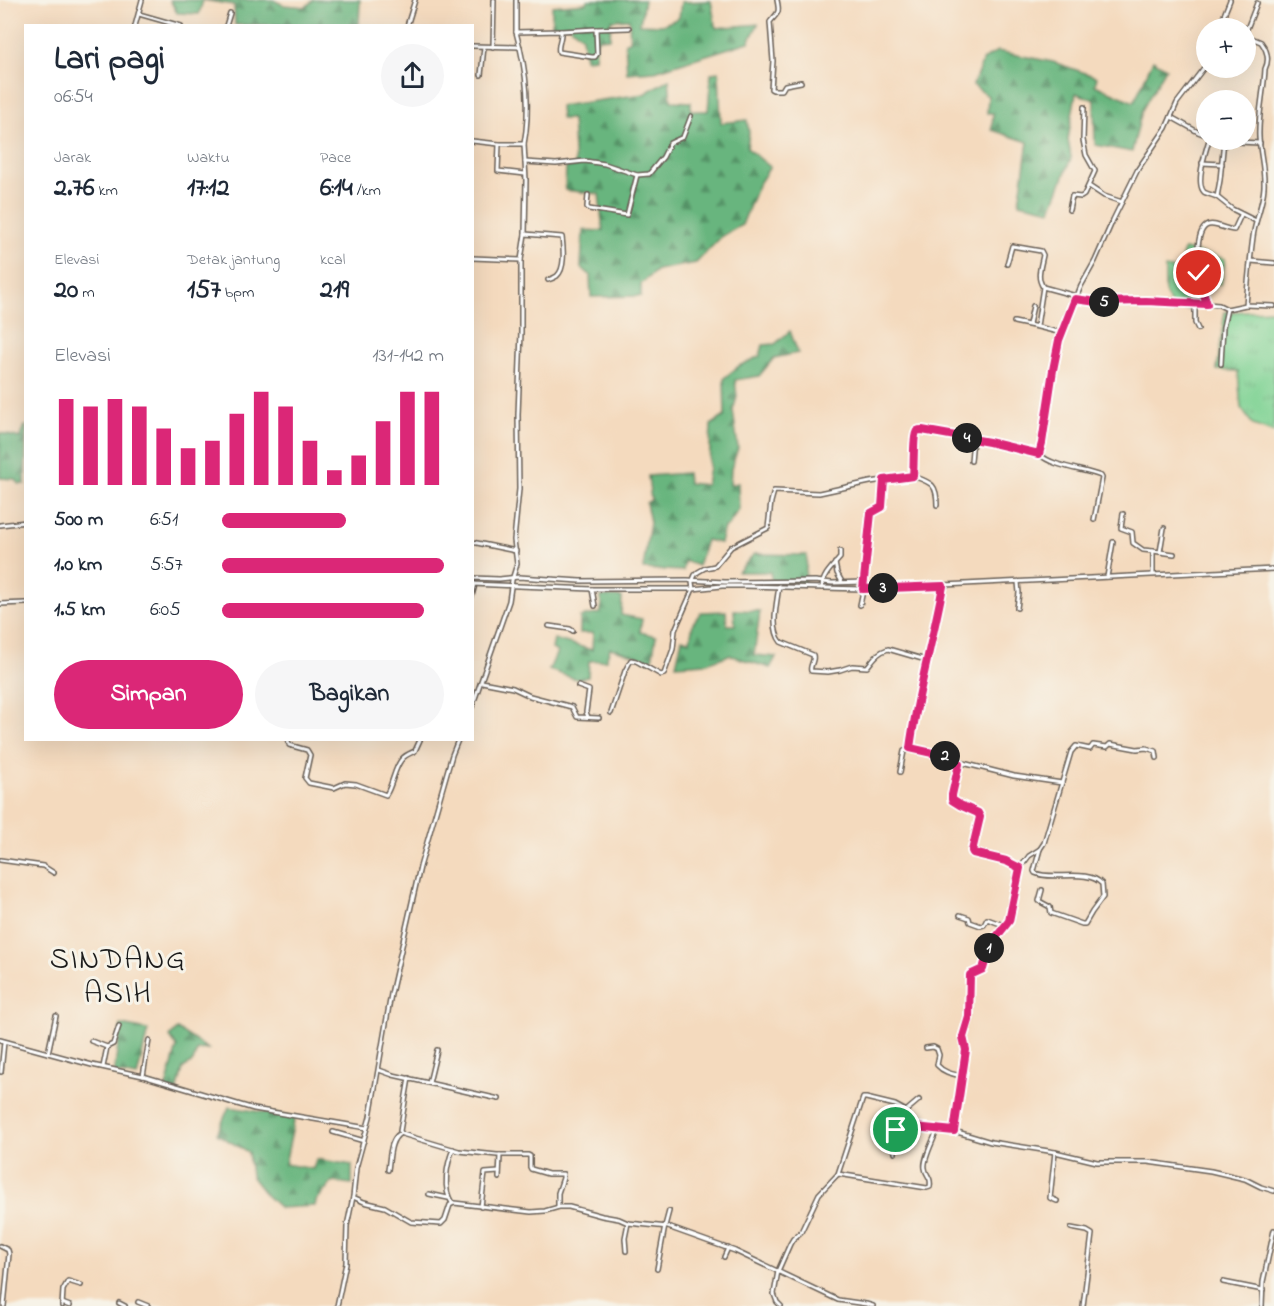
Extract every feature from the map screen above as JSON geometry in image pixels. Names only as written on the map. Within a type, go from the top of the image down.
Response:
[{"type":"street","points":[[136,24],[142,0]]},
{"type":"street","points":[[407,24],[415,0]]},
{"type":"street","points":[[493,47],[494,0]]},
{"type":"street","points":[[474,701],[509,602],[517,564],[513,540],[519,489],[521,260],[525,234],[524,144],[527,87],[516,32],[516,0]]},
{"type":"street","points":[[777,0],[779,10],[770,22],[773,61],[771,89],[782,90],[785,85],[801,82]]},
{"type":"street","points":[[1223,18],[1230,0]]},
{"type":"street","points":[[1246,305],[1256,221],[1264,187],[1260,111],[1268,55],[1261,42],[1245,33],[1257,3]]},
{"type":"street","points":[[227,24],[230,13]]},
{"type":"street","points":[[139,14],[174,24]]},
{"type":"street","points":[[516,32],[628,28]]},
{"type":"street","points":[[561,31],[559,52],[595,57],[597,54],[596,29]]},
{"type":"street","points":[[474,46],[520,47]]},
{"type":"street","points":[[482,75],[484,47]]},
{"type":"street","points":[[1039,454],[1053,370],[1062,333],[1076,298],[1138,169],[1166,128],[1177,103],[1196,77]]},
{"type":"street","points":[[1069,210],[1072,196],[1082,196],[1095,171],[1086,155],[1083,140],[1084,107]]},
{"type":"street","points":[[525,162],[556,164],[585,161],[605,164],[638,175],[649,174],[663,157],[670,143],[682,139],[691,116]]},
{"type":"street","points":[[1171,117],[1196,131]]},
{"type":"street","points":[[474,141],[524,144]]},
{"type":"street","points":[[1256,143],[1260,143]]},
{"type":"street","points":[[499,144],[498,171],[525,174]]},
{"type":"street","points":[[1206,150],[1202,163],[1202,190],[1217,197],[1241,215],[1256,221]]},
{"type":"street","points":[[1217,197],[1223,150]]},
{"type":"street","points":[[1202,163],[1222,165]]},
{"type":"street","points":[[588,195],[587,207],[589,209],[626,215],[638,175]]},
{"type":"street","points":[[1089,186],[1104,196],[1123,202]]},
{"type":"street","points":[[1207,304],[1197,267],[1200,234],[1210,224],[1234,230],[1241,215]]},
{"type":"street","points":[[525,234],[562,237],[560,270],[557,276],[548,280]]},
{"type":"street","points":[[1007,264],[1012,246],[1042,252],[1039,274],[1043,287],[1037,326]]},
{"type":"street","points":[[474,258],[521,260]]},
{"type":"street","points":[[1251,261],[1274,263]]},
{"type":"street","points":[[1043,287],[1097,302],[1146,301],[1207,304],[1219,305],[1227,309],[1246,305],[1274,306]]},
{"type":"street","points":[[1195,304],[1195,323],[1198,329]]},
{"type":"street","points":[[1029,324],[1033,306]]},
{"type":"street","points":[[1221,364],[1223,327],[1227,309]]},
{"type":"street","points":[[1014,322],[1062,333]]},
{"type":"street","points":[[913,476],[915,433],[918,430],[973,439],[1039,454],[1059,464],[1101,476],[1094,520]]},
{"type":"street","points":[[971,461],[973,439]]},
{"type":"street","points":[[611,713],[631,660],[661,675],[664,674],[673,649],[675,630],[695,575],[701,570],[716,566],[731,547],[768,528],[771,498],[774,491],[819,493],[913,476],[933,485],[937,493],[937,505]]},
{"type":"street","points":[[860,605],[870,516],[882,507],[884,480]]},
{"type":"street","points":[[1124,514],[1121,528],[1132,532],[1133,543],[1143,550],[1174,554]]},
{"type":"street","points":[[0,525],[24,522]]},
{"type":"street","points":[[1160,552],[1164,528]]},
{"type":"street","points":[[474,542],[516,551]]},
{"type":"street","points":[[1107,577],[1113,542]]},
{"type":"street","points":[[822,588],[822,582],[840,558],[840,551]]},
{"type":"street","points":[[1153,551],[1153,574]]},
{"type":"street","points":[[835,563],[842,582]]},
{"type":"street","points":[[474,578],[592,589],[722,586],[822,588],[864,585],[943,586],[1274,569]]},
{"type":"street","points":[[474,584],[512,582],[519,577],[580,581],[815,581],[864,585]]},
{"type":"street","points":[[1017,608],[1018,582]]},
{"type":"street","points":[[779,586],[776,615],[778,640],[813,655],[811,671],[828,672],[852,666],[867,667],[874,657],[888,650],[926,660]]},
{"type":"street","points":[[900,772],[904,752],[910,748],[926,660],[943,586]]},
{"type":"street","points":[[592,589],[595,606]]},
{"type":"street","points":[[0,604],[24,603]]},
{"type":"street","points":[[549,626],[573,631]]},
{"type":"street","points":[[482,682],[513,688],[530,696],[572,707],[575,716],[599,718]]},
{"type":"street","points":[[578,686],[589,690],[586,712],[588,717]]},
{"type":"street","points":[[288,741],[289,745],[304,748],[309,752],[305,778],[309,783],[334,788],[345,783],[356,784],[386,795],[401,760],[415,751],[420,741]]},
{"type":"street","points":[[337,1306],[346,1263],[347,1226],[356,1168],[379,1070],[391,994],[420,867],[458,741]]},
{"type":"street","points":[[1042,890],[1039,901],[1050,907],[1050,913],[1082,924],[1085,924],[1103,897],[1102,884],[1097,879],[1073,875],[1045,876],[1034,871],[1070,755],[1076,746],[1090,749],[1093,745],[1107,747],[1110,744],[1137,749],[1146,748],[1155,751],[1157,758]]},
{"type":"street","points":[[910,748],[1014,776],[1062,783]]},
{"type":"street","points":[[959,762],[952,800],[978,813],[980,817],[973,853],[1006,861],[1020,868]]},
{"type":"street","points":[[954,1131],[966,1050],[963,1037],[969,1017],[970,975],[983,969],[990,945],[1009,921],[1020,868],[1029,856],[1040,849]]},
{"type":"street","points":[[0,860],[43,866],[54,873]]},
{"type":"street","points":[[960,915],[981,926],[987,919],[1006,926]]},
{"type":"street","points":[[48,1053],[56,1016]]},
{"type":"street","points":[[91,1041],[107,1047],[113,1044],[119,1026]]},
{"type":"street","points":[[143,1076],[149,1040]]},
{"type":"street","points":[[1,1072],[2,1041],[143,1076],[254,1109],[367,1128]]},
{"type":"street","points":[[103,1067],[107,1047]]},
{"type":"street","points":[[926,1048],[937,1049],[939,1055],[937,1065],[941,1069],[963,1076]]},
{"type":"street","points":[[429,1083],[437,1050]]},
{"type":"street","points":[[379,1070],[499,1099]]},
{"type":"street","points":[[401,1133],[409,1078]]},
{"type":"street","points":[[782,1306],[777,1302],[774,1294],[778,1270],[793,1239],[801,1232],[819,1194],[838,1174],[863,1098],[895,1105],[906,1111]]},
{"type":"street","points":[[895,1153],[896,1130],[904,1119],[906,1111],[919,1100]]},
{"type":"street","points":[[904,1119],[907,1124],[915,1127],[954,1131],[991,1142],[1055,1152],[1097,1162],[1148,1162],[1194,1168],[1237,1177],[1274,1191]]},
{"type":"street","points":[[838,1174],[930,1187],[931,1180],[925,1168],[926,1158],[937,1130]]},
{"type":"street","points":[[333,1132],[364,1141]]},
{"type":"street","points":[[388,1170],[393,1140],[401,1133],[453,1149],[481,1154],[528,1155],[531,1169],[548,1174],[563,1174],[558,1193],[558,1207]]},
{"type":"street","points":[[453,1149],[448,1168],[448,1198],[452,1203],[531,1212],[558,1207],[579,1208],[628,1223],[665,1226],[728,1248],[838,1300],[873,1306]]},
{"type":"street","points":[[1055,1152],[1050,1198],[1057,1201]]},
{"type":"street","points":[[499,1178],[500,1155]]},
{"type":"street","points":[[481,1207],[485,1173],[499,1173]]},
{"type":"street","points":[[429,1194],[448,1198]]},
{"type":"street","points":[[353,1197],[385,1207],[408,1221],[432,1224],[443,1222],[452,1203]]},
{"type":"street","points":[[657,1269],[669,1211]]},
{"type":"street","points":[[626,1251],[625,1238],[628,1223]]},
{"type":"street","points":[[1071,1228],[1092,1234],[1083,1306]]},
{"type":"street","points":[[1262,1306],[1274,1230]]},
{"type":"street","points":[[0,1246],[8,1250],[4,1306]]},
{"type":"street","points":[[724,1257],[728,1248]]},
{"type":"street","points":[[70,1306],[62,1304],[63,1290],[68,1281],[81,1285]]},
{"type":"street","points":[[1223,1282],[1263,1290]]},
{"type":"street","points":[[837,1306],[838,1300]]},
{"type":"street","points":[[138,1302],[148,1306]]},
{"type":"street","points":[[118,1303],[125,1306]]},
{"type":"green space","points":[[170,0],[203,0],[199,14],[177,13]]},
{"type":"green space","points":[[203,0],[273,0],[284,5],[306,7],[313,0],[360,0],[359,24],[235,24],[234,5]]},
{"type":"green space","points":[[587,0],[644,0],[640,24],[662,25],[679,18],[681,2],[711,1],[716,28],[758,24],[749,42],[655,71],[627,73],[625,42],[630,41],[629,19],[611,20],[610,38],[597,39],[595,58],[585,59],[582,37],[569,25],[552,25],[552,6],[586,3]]},
{"type":"green space","points":[[997,51],[1053,62],[1097,77],[1095,85],[1134,102],[1153,60],[1166,68],[1142,110],[1132,152],[1095,145],[1094,100],[1076,93],[1068,139],[1071,158],[1051,210],[1019,203],[1028,142],[992,130],[993,113],[987,113],[988,96],[973,85],[983,60]]},
{"type":"green space","points":[[719,72],[721,123],[747,120],[749,133],[747,148],[770,167],[758,185],[742,225],[722,236],[696,263],[657,270],[641,284],[641,296],[591,297],[590,275],[581,267],[583,230],[603,231],[599,194],[565,190],[566,167],[575,167],[572,119],[561,119],[560,106],[644,94],[669,79],[671,101],[691,102],[691,111],[708,111],[711,73]]},
{"type":"green space","points":[[1184,249],[1225,259],[1221,284],[1207,285],[1191,291],[1189,310],[1172,306],[1165,292],[1165,268],[1179,270]]},
{"type":"green space","points":[[1274,310],[1274,433],[1253,425],[1241,408],[1238,371],[1217,370],[1225,312]]},
{"type":"green space","points":[[790,331],[798,353],[774,358],[759,376],[735,380],[737,397],[733,410],[738,448],[731,469],[730,485],[738,483],[739,509],[728,526],[724,527],[720,543],[706,540],[698,566],[685,561],[683,571],[643,569],[650,522],[646,503],[651,500],[648,476],[687,473],[688,483],[706,485],[711,425],[725,416],[724,378],[739,366],[760,356],[763,345],[775,344]]},
{"type":"green space","points":[[24,426],[24,484],[19,484],[15,479],[0,478],[0,433],[20,438]]},
{"type":"green space","points":[[754,554],[807,555],[805,583],[772,582],[770,572],[738,572]]},
{"type":"green space","points":[[601,596],[622,597],[621,615],[642,619],[640,632],[656,636],[652,660],[610,648],[606,660],[589,661],[588,677],[576,679],[549,670],[557,652],[552,649],[554,639],[592,650],[593,633],[580,633],[580,617],[601,613]]},
{"type":"green space","points":[[734,610],[760,611],[754,655],[776,657],[770,668],[729,655],[707,663],[676,665],[682,639],[690,641],[693,623],[701,612],[726,611],[727,625],[735,625]]},
{"type":"green space","points":[[121,1025],[148,1030],[137,1077],[114,1073]]},
{"type":"green space","points":[[177,1029],[208,1049],[197,1050],[193,1062],[183,1068],[177,1092],[165,1091],[177,1047],[170,1037]]},
{"type":"green space","points":[[229,1107],[295,1117],[285,1164],[313,1169],[316,1159],[352,1165],[352,1184],[332,1182],[316,1201],[315,1206],[280,1208],[251,1176],[248,1152],[217,1134]]},
{"type":"district","name":"SINDANG ASIH","points":[[118,978]]},
{"type":"route","points":[[896,1130],[904,1119],[907,1124],[915,1127],[954,1131],[966,1050],[963,1037],[969,1017],[970,975],[983,969],[990,945],[1009,921],[1020,868],[1014,863],[973,853],[980,817],[978,813],[952,800],[959,762],[950,757],[910,748],[926,660],[943,586],[863,589],[871,513],[882,507],[884,480],[913,476],[915,433],[918,430],[989,442],[1039,454],[1059,340],[1075,299],[1097,302],[1146,301],[1207,304],[1199,273]]}]
